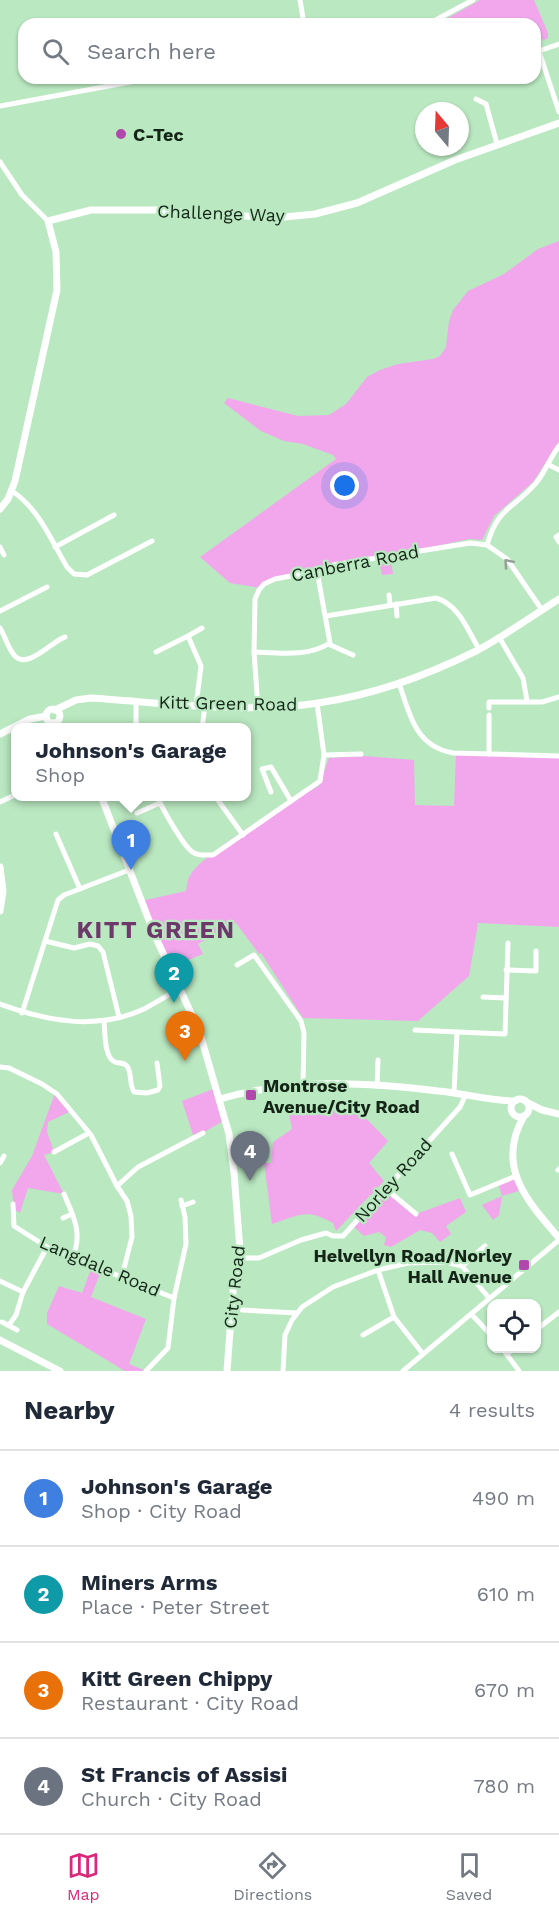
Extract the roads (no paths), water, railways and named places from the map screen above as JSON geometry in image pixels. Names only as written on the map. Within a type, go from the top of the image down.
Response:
[{"type":"street","points":[[300,0],[303,18]]},
{"type":"street","points":[[439,18],[473,0]]},
{"type":"street","points":[[541,50],[559,44]]},
{"type":"street","points":[[541,57],[559,112]]},
{"type":"street","points":[[0,106],[119,84]]},
{"type":"street","points":[[476,99],[486,104],[497,144]]},
{"type":"street","name":"Challenge Way","points":[[48,221],[91,210],[158,210],[274,218],[315,214],[357,203],[455,160],[559,123]]},
{"type":"street","points":[[0,162],[22,195],[48,221],[56,252],[57,290],[12,491],[6,504],[0,509]]},
{"type":"street","points":[[542,610],[507,559],[487,545],[491,530],[499,516],[536,484],[559,446]]},
{"type":"street","points":[[549,465],[559,470]]},
{"type":"street","points":[[12,491],[27,502],[71,572],[77,575],[83,576],[152,541]]},
{"type":"street","points":[[55,547],[114,515]]},
{"type":"street","points":[[559,535],[556,537],[559,542]]},
{"type":"street","name":"Canberra Road","points":[[258,707],[254,652],[255,599],[264,584],[275,579],[317,571],[333,565],[487,545]]},
{"type":"street","points":[[0,548],[4,555]]},
{"type":"street","points":[[254,652],[296,653],[319,650],[330,643],[317,571]]},
{"type":"street","points":[[0,611],[47,587]]},
{"type":"street","points":[[389,595],[397,616]]},
{"type":"street","points":[[326,616],[436,598],[447,601],[456,608],[478,649]]},
{"type":"street","name":"Kitt Green Road","points":[[55,710],[82,699],[196,706],[258,707],[317,703],[399,683],[439,668],[499,637],[559,599]]},
{"type":"street","points":[[0,628],[13,654],[21,658],[33,657],[65,637]]},
{"type":"street","points":[[156,652],[202,628]]},
{"type":"street","points":[[188,636],[201,666],[196,706]]},
{"type":"street","points":[[499,637],[524,678],[527,701]]},
{"type":"street","points":[[328,644],[353,655]]},
{"type":"street","points":[[11,661],[13,654]]},
{"type":"street","points":[[399,683],[417,730],[427,742],[442,751],[559,756]]},
{"type":"street","points":[[489,754],[489,702],[542,702],[559,697]]},
{"type":"street","points":[[136,701],[136,723]]},
{"type":"street","points":[[137,813],[160,803],[192,852],[213,855],[320,781],[324,755],[317,703]]},
{"type":"street","points":[[203,723],[205,706]]},
{"type":"street","points":[[46,716],[49,710],[55,710],[60,716],[58,723]]},
{"type":"street","points":[[46,716],[52,723]]},
{"type":"street","points":[[22,723],[46,716]]},
{"type":"street","points":[[324,755],[361,754]]},
{"type":"street","points":[[271,792],[262,769],[271,767],[291,801]]},
{"type":"street","name":"City Road","points":[[103,801],[155,936],[199,1030],[220,1099],[232,1154],[240,1250],[232,1291],[227,1371]]},
{"type":"street","points":[[218,801],[243,835]]},
{"type":"street","points":[[56,834],[80,889]]},
{"type":"street","points":[[0,867],[3,891],[0,910]]},
{"type":"street","points":[[22,1012],[58,900],[64,895],[129,870]]},
{"type":"street","points":[[45,941],[74,948],[90,944],[98,946],[102,952],[119,1017]]},
{"type":"street","points":[[415,1030],[505,1034],[508,943]]},
{"type":"street","points":[[506,970],[536,971],[536,951]]},
{"type":"street","points":[[237,965],[254,955],[301,1022],[304,1033],[303,1084]]},
{"type":"street","points":[[0,1004],[43,1019],[65,1022],[104,1021],[142,1010],[180,988]]},
{"type":"street","points":[[483,997],[506,998]]},
{"type":"street","points":[[104,1021],[109,1057],[114,1062],[128,1067],[134,1092],[147,1093],[158,1090],[160,1086],[157,1063]]},
{"type":"street","points":[[454,1092],[457,1032]]},
{"type":"street","points":[[377,1086],[378,1060]]},
{"type":"street","points":[[0,1067],[9,1068],[57,1094],[89,1133],[127,1201],[131,1216],[132,1238],[122,1276]]},
{"type":"street","points":[[220,1099],[258,1089],[303,1084],[377,1086],[454,1092],[501,1101],[521,1099],[542,1110],[559,1114]]},
{"type":"street","name":"Norley Road","points":[[238,1257],[259,1258],[301,1240],[326,1233],[343,1236],[460,1107],[466,1094]]},
{"type":"street","points":[[501,1101],[519,1117],[542,1110]]},
{"type":"street","points":[[403,1371],[472,1315],[559,1239],[531,1205],[516,1176],[513,1153],[516,1130],[511,1105],[515,1101]]},
{"type":"street","points":[[516,1130],[529,1107],[526,1102]]},
{"type":"street","points":[[54,1152],[89,1133]]},
{"type":"street","points":[[117,1186],[138,1167],[200,1135],[202,1145]]},
{"type":"street","points":[[452,1154],[470,1194],[516,1176]]},
{"type":"street","points":[[0,1163],[4,1156]]},
{"type":"street","points":[[386,1189],[416,1214]]},
{"type":"street","points":[[64,1194],[77,1225],[78,1244],[73,1256]]},
{"type":"street","points":[[146,1371],[168,1348],[174,1298],[186,1244],[182,1203],[193,1202]]},
{"type":"street","name":"Langdale Road","points":[[13,1204],[14,1226],[47,1247],[174,1298]]},
{"type":"street","points":[[63,1218],[72,1214]]},
{"type":"street","points":[[462,1266],[485,1246]]},
{"type":"street","points":[[9,1326],[16,1315],[23,1292],[47,1247]]},
{"type":"street","points":[[282,1371],[285,1335],[297,1313],[316,1296],[378,1270],[408,1263],[446,1262],[462,1266],[489,1298]]},
{"type":"street","points":[[378,1270],[394,1317],[423,1354]]},
{"type":"street","points":[[0,1281],[23,1292]]},
{"type":"street","points":[[242,1310],[297,1313]]},
{"type":"street","points":[[541,1327],[559,1312]]},
{"type":"street","points":[[472,1315],[487,1331]]},
{"type":"street","points":[[363,1335],[394,1317]]},
{"type":"street","points":[[2,1322],[17,1330]]},
{"type":"street","points":[[0,1340],[45,1368],[60,1371]]},
{"type":"street","points":[[507,1354],[519,1371]]},
{"type":"place","name":"C-Tec","points":[[121,134]]},
{"type":"place","name":"Johnson's Garage","points":[[131,870]]},
{"type":"place","name":"Miners Arms","points":[[174,1003]]},
{"type":"place","name":"Kitt Green Chippy","points":[[185,1061]]},
{"type":"place","name":"Montrose Avenue/City Road","points":[[251,1095]]},
{"type":"place","name":"St Francis of Assisi","points":[[250,1181]]},
{"type":"place","name":"Helvellyn Road/Norley Hall Avenue","points":[[524,1265]]},
{"type":"district","name":"KITT GREEN","points":[[156,930]]}]
